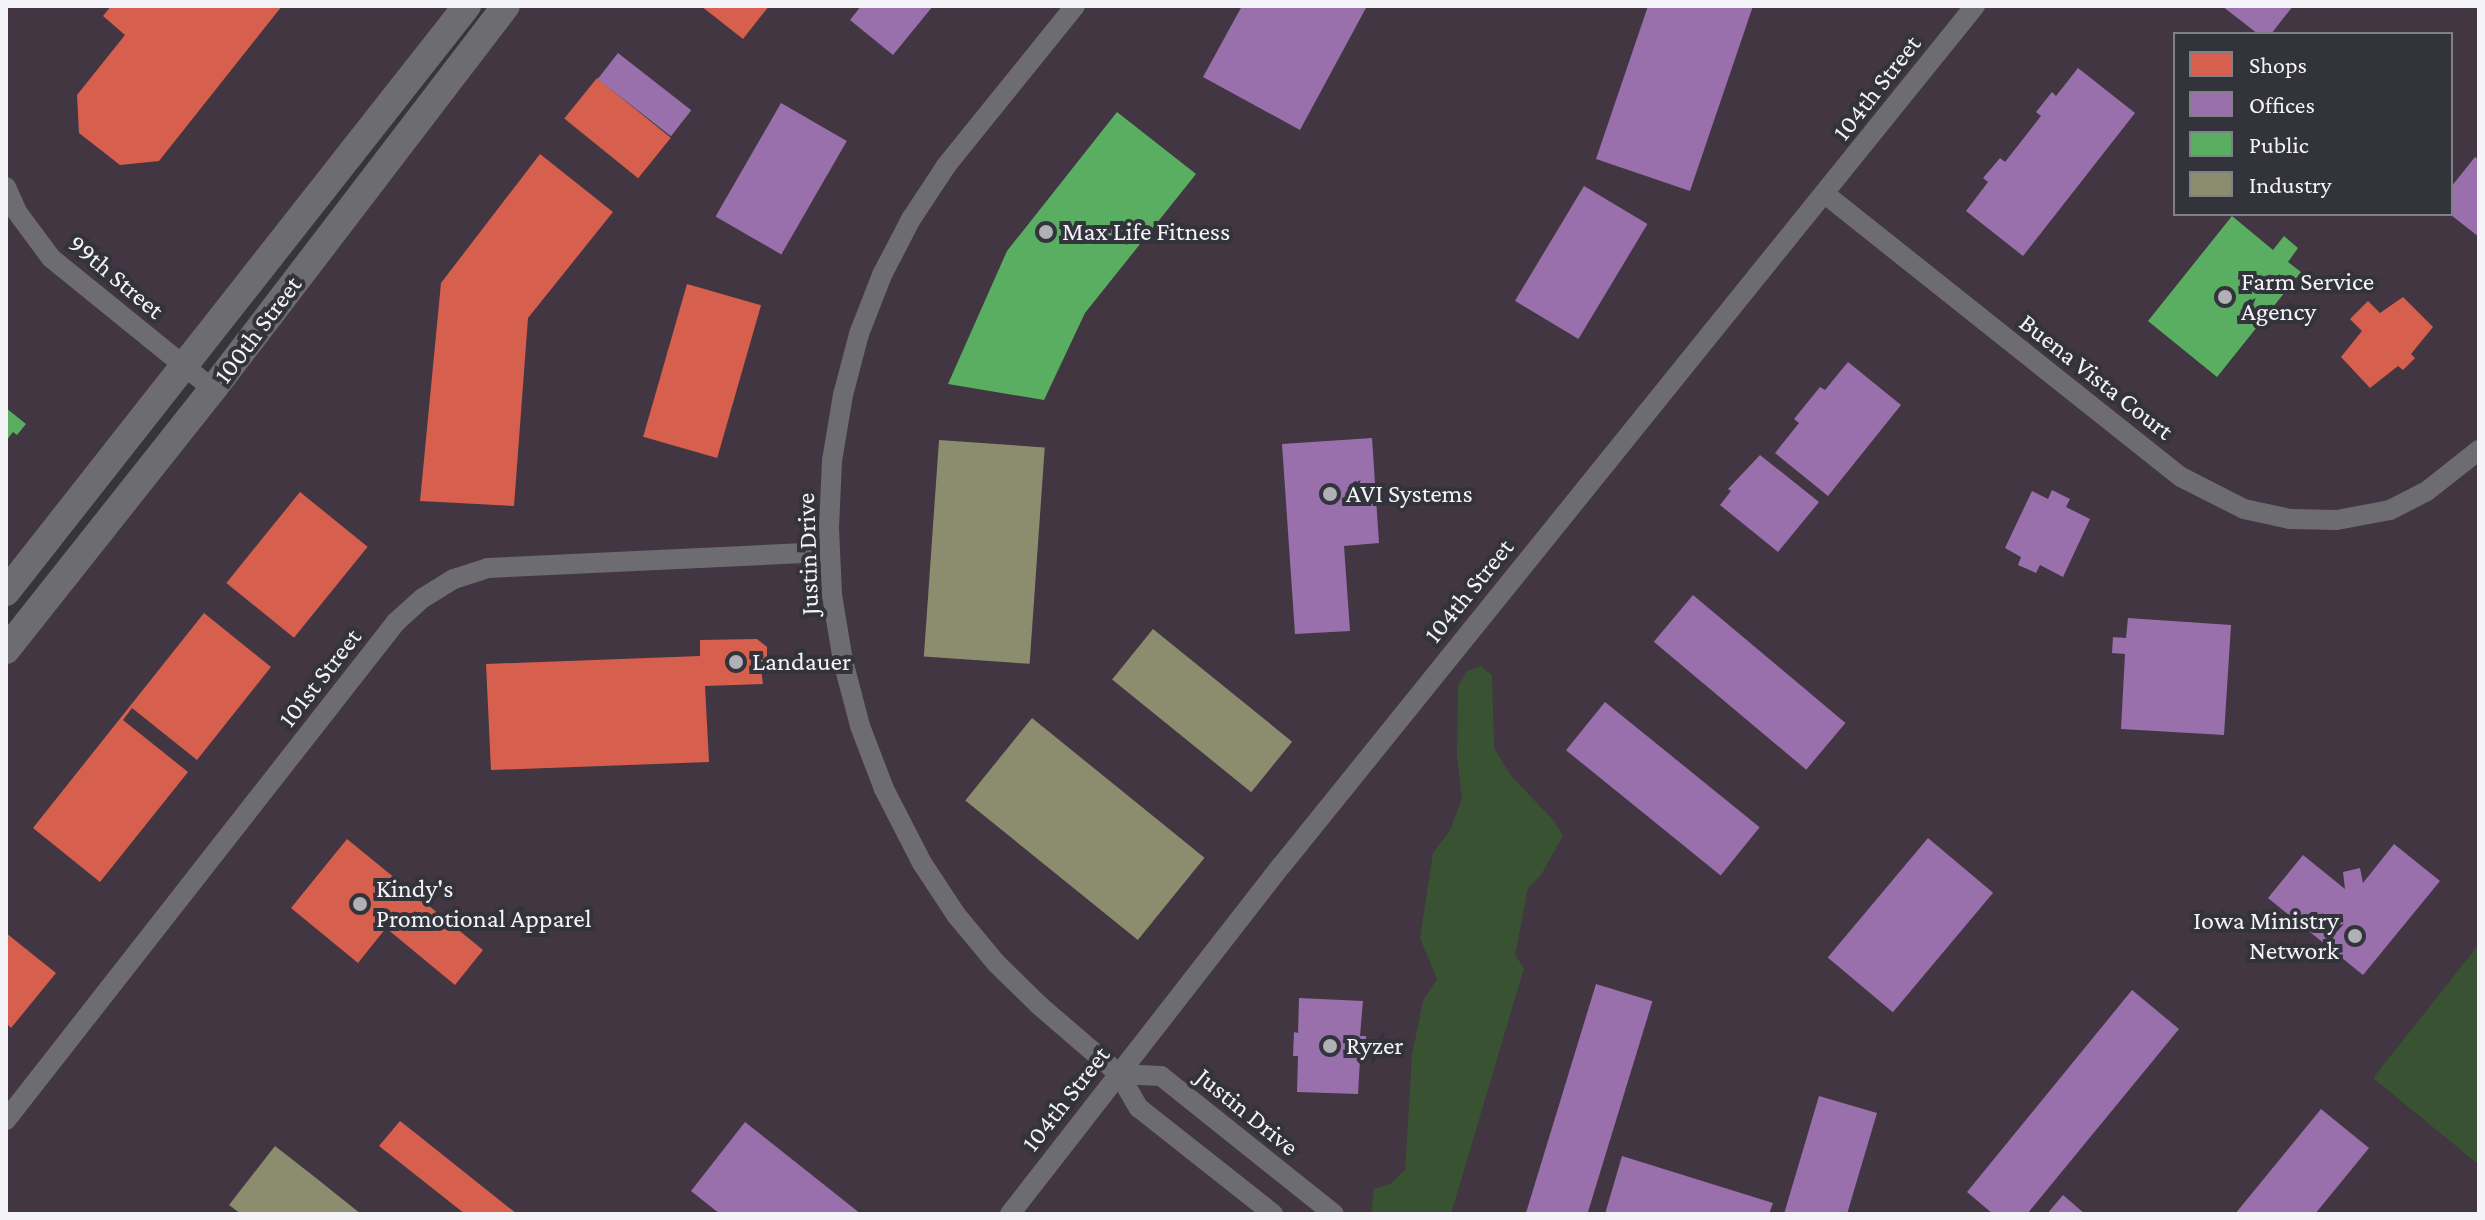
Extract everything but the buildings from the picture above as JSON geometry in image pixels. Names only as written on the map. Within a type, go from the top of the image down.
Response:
[{"type":"main road","name":"100th Street","points":[[6,592],[467,6]]},
{"type":"main road","name":"100th Street","points":[[6,650],[213,389],[506,6]]},
{"type":"street","name":"Justin Drive","points":[[1075,6],[946,166],[911,219],[882,275],[859,334],[843,395],[832,461],[832,595],[843,661],[860,726],[884,789],[922,863],[957,916],[996,963],[1119,1074],[1139,1108],[1273,1214]]},
{"type":"street","name":"104th Street","points":[[1010,1214],[1331,803],[1975,6]]},
{"type":"street","name":"99th Street","points":[[6,187],[17,212],[51,258],[213,389]]},
{"type":"street","name":"Buena Vista Court","points":[[1825,194],[2016,348],[2204,492],[2244,509],[2290,519],[2369,516],[2390,510],[2427,491],[2479,450]]},
{"type":"street","name":"101st Street","points":[[6,1120],[396,622],[423,598],[454,579],[487,568],[830,552]]},
{"type":"street","name":"Justin Drive","points":[[1119,1074],[1161,1076],[1334,1214]]},
{"type":"shaded area","points":[[6,6],[467,6],[6,592]]},
{"type":"shaded area","points":[[506,6],[2479,6],[2479,944],[2373,1078],[2479,1165],[2479,1214],[6,1214],[6,650]]},
{"type":"green space","points":[[1480,666],[1492,675],[1494,748],[1511,776],[1555,822],[1563,836],[1541,875],[1528,888],[1515,955],[1524,968],[1451,1214],[1371,1214],[1374,1189],[1390,1184],[1405,1170],[1412,1055],[1423,1001],[1437,979],[1420,938],[1433,853],[1450,830],[1462,799],[1457,756],[1458,686],[1467,671]]},
{"type":"green space","points":[[2479,944],[2479,1165],[2373,1078]]},
{"type":"place","name":"Max Life Fitness","points":[[1046,232]]},
{"type":"place","name":"Farm Service Agency","points":[[2225,297]]},
{"type":"place","name":"AVI Systems","points":[[1330,494]]},
{"type":"place","name":"Landauer","points":[[736,662]]},
{"type":"place","name":"Kindy's Promotional Apparel","points":[[360,904]]},
{"type":"place","name":"Iowa Ministry Network","points":[[2355,936]]},
{"type":"place","name":"Ryzer","points":[[1330,1046]]}]
